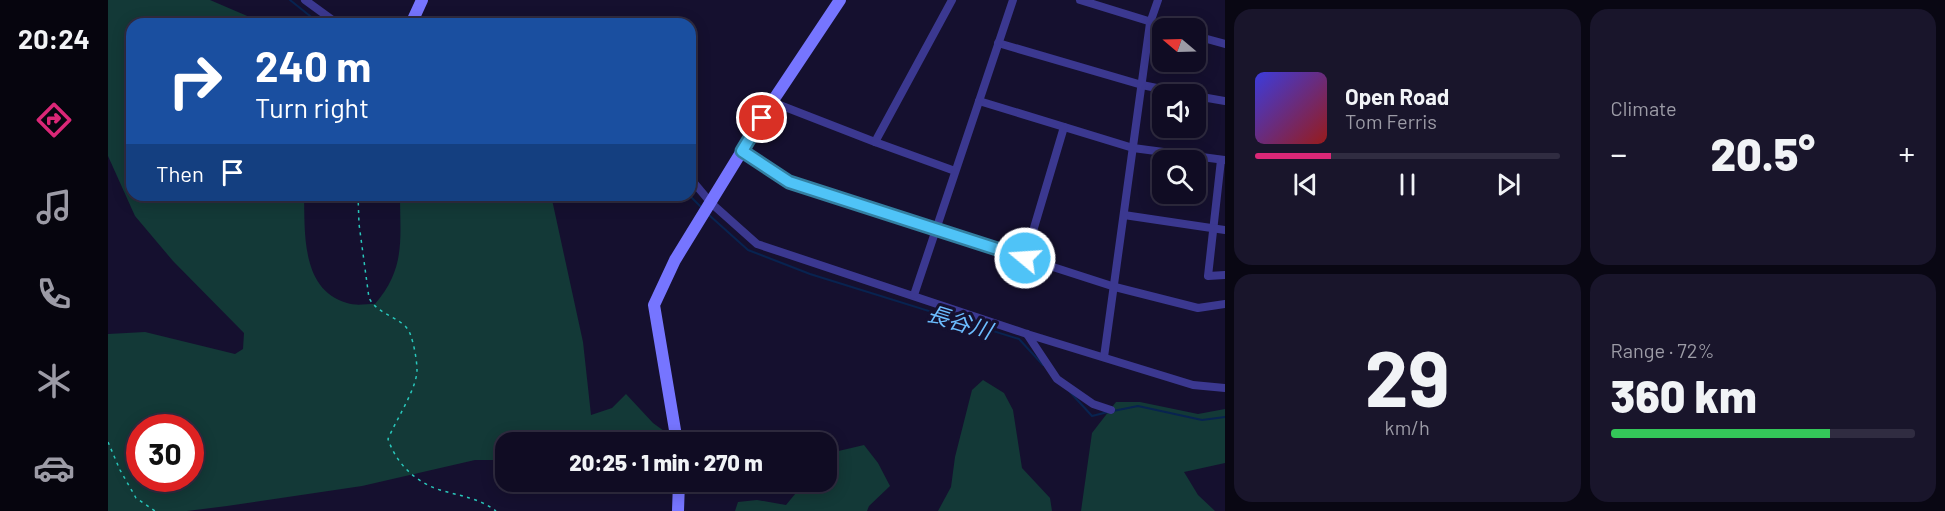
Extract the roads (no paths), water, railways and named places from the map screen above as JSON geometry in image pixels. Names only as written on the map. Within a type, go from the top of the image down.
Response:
[{"type":"street","points":[[305,0],[330,18]]},
{"type":"street","points":[[414,18],[422,0]]},
{"type":"street","points":[[675,432],[654,305],[675,260],[772,102],[840,0]]},
{"type":"street","points":[[875,142],[952,0]]},
{"type":"street","points":[[914,295],[1013,0]]},
{"type":"street","points":[[1080,0],[1150,23]]},
{"type":"street","points":[[1104,357],[1150,23],[1158,0]]},
{"type":"street","points":[[1206,39],[1225,44]]},
{"type":"street","points":[[998,43],[1152,87]]},
{"type":"street","points":[[1206,98],[1225,101]]},
{"type":"street","points":[[979,101],[1133,148],[1223,160],[1208,276],[1225,275]]},
{"type":"street","points":[[772,102],[956,171]]},
{"type":"street","points":[[1025,258],[1064,128]]},
{"type":"street","points":[[742,151],[789,182],[1115,287],[1198,308],[1225,304]]},
{"type":"street","points":[[696,185],[711,203],[757,244],[1027,334],[1193,385],[1225,388]]},
{"type":"street","points":[[1124,215],[1225,230]]},
{"type":"street","points":[[1027,334],[1057,378],[1093,404],[1111,410]]},
{"type":"street","points":[[678,511],[679,492]]},
{"type":"waterway","name":"長谷川","points":[[290,0],[312,18]]},
{"type":"waterway","name":"長谷川","points":[[695,201],[703,209]]},
{"type":"waterway","name":"長谷川","points":[[709,215],[748,250],[810,274],[1019,339],[1043,365]]},
{"type":"waterway","name":"長谷川","points":[[1070,392],[1092,416],[1108,412]]},
{"type":"waterway","name":"長谷川","points":[[1113,411],[1138,406],[1202,420],[1225,417]]}]
